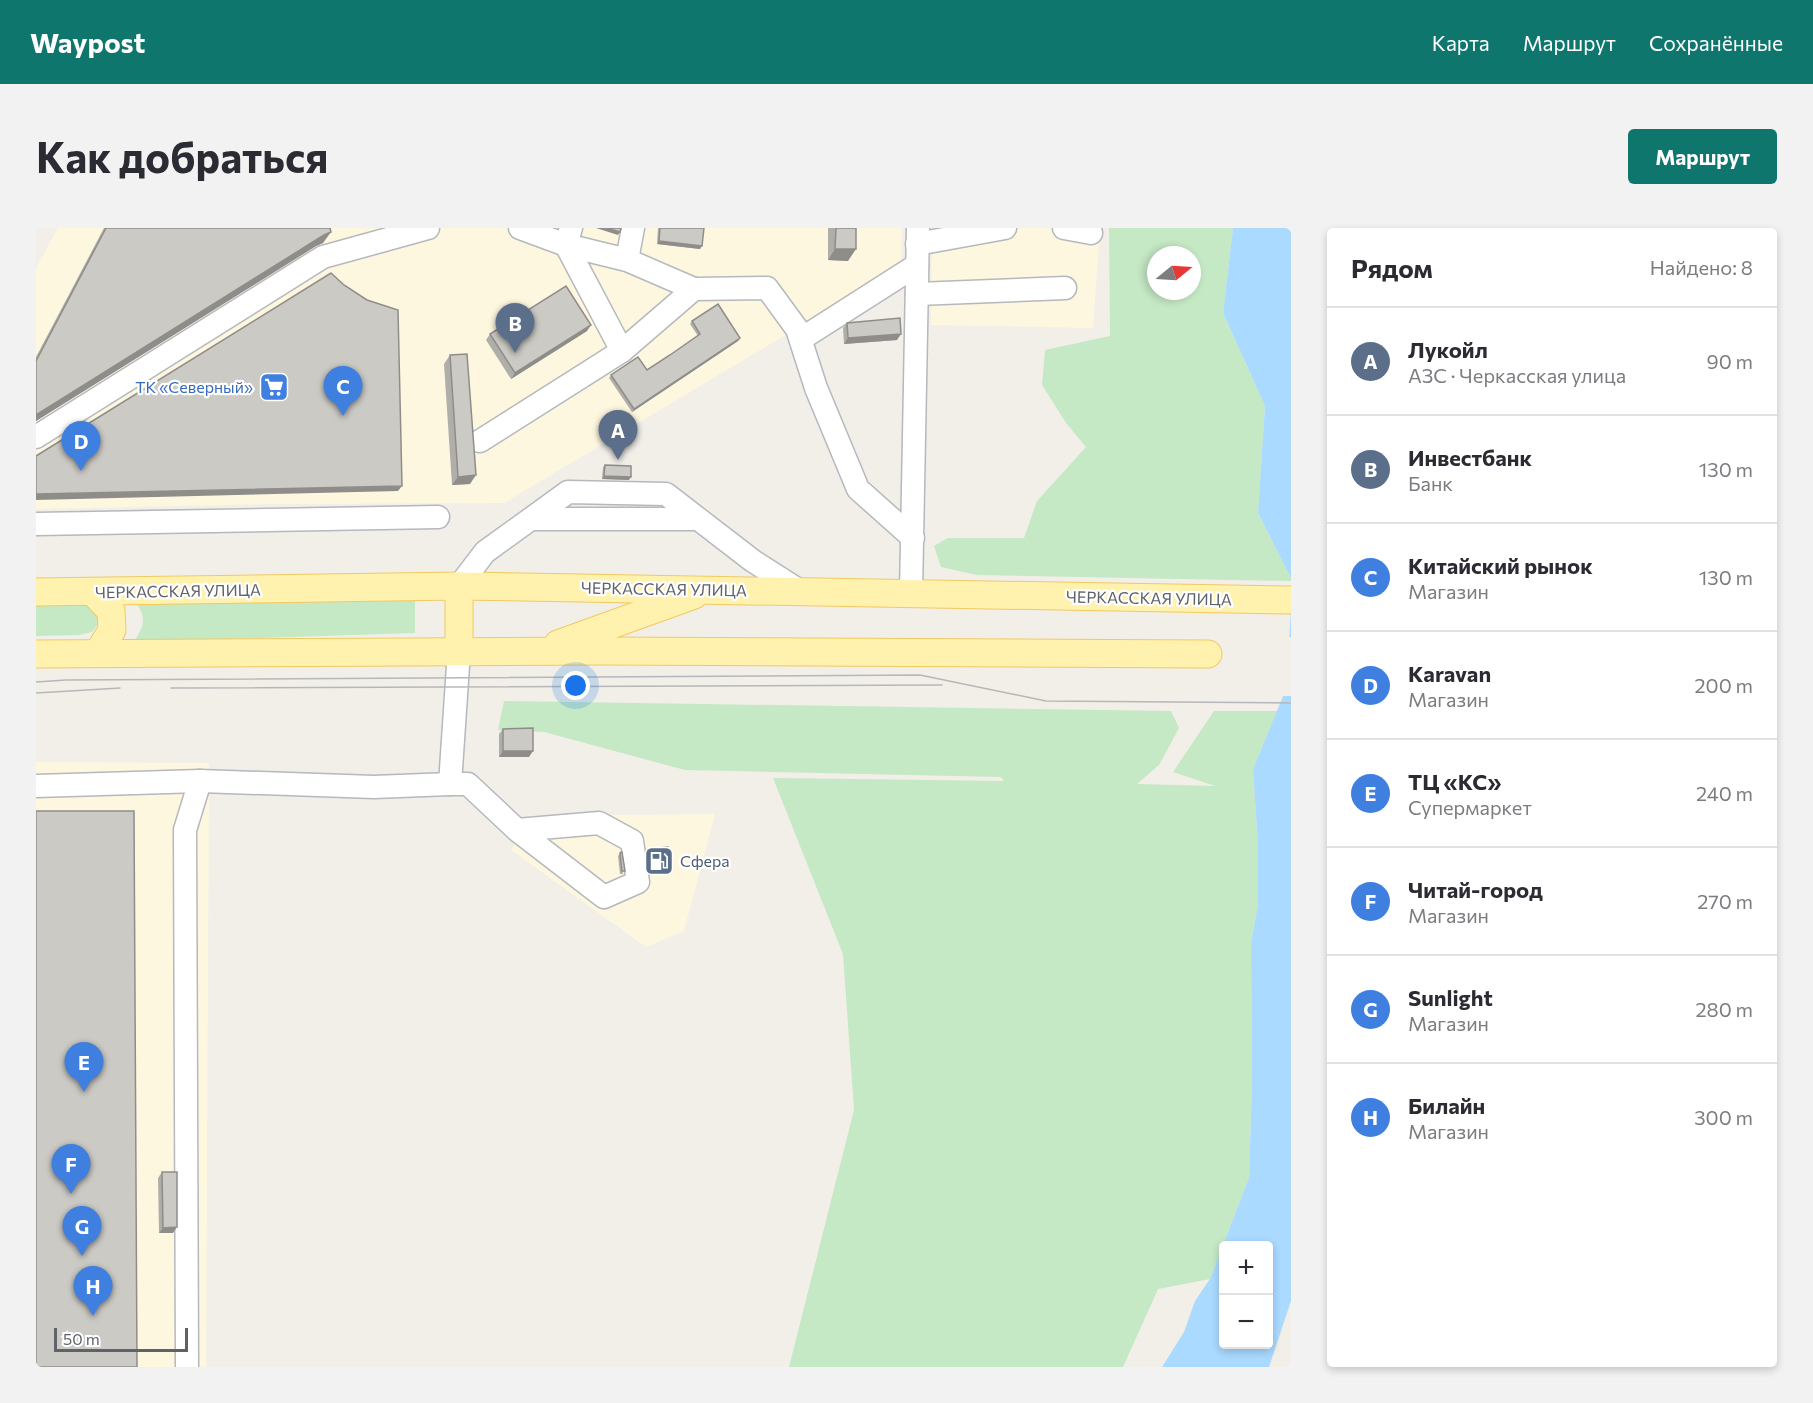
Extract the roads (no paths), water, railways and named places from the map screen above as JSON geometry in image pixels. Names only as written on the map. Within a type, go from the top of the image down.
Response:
[{"type":"main road","name":"ЧЕРКАССКАЯ УЛИЦА","points":[[36,592],[459,586],[1291,600]]},
{"type":"main road","points":[[459,586],[459,651]]},
{"type":"main road","points":[[537,652],[708,590]]},
{"type":"main road","points":[[93,592],[111,611],[112,630],[98,653]]},
{"type":"main road","points":[[36,654],[614,651],[1208,654]]},
{"type":"lane","points":[[36,437],[323,257],[428,228]]},
{"type":"lane","points":[[520,228],[568,236],[694,289],[767,288],[797,329],[816,388],[858,489],[913,538]]},
{"type":"lane","points":[[627,260],[633,228]]},
{"type":"lane","points":[[801,339],[917,245],[1005,228]]},
{"type":"lane","points":[[1065,228],[1092,233]]},
{"type":"lane","points":[[568,236],[622,351]]},
{"type":"lane","points":[[911,593],[917,245]]},
{"type":"lane","points":[[917,294],[1065,288]]},
{"type":"lane","points":[[480,441],[622,351],[694,289]]},
{"type":"lane","points":[[459,586],[485,552],[568,492],[666,494],[753,561],[800,591]]},
{"type":"lane","points":[[36,524],[438,517]]},
{"type":"lane","points":[[450,784],[459,651]]},
{"type":"lane","points":[[187,1367],[185,830],[200,781]]},
{"type":"lane","points":[[36,786],[200,781],[374,787],[468,784],[517,830],[604,897],[639,882],[632,841],[599,823],[517,830]]},
{"type":"water","points":[[1233,228],[1291,228],[1291,578],[1258,513],[1265,406],[1223,313]]},
{"type":"water","points":[[1291,611],[1291,1301],[1269,1367],[1162,1367],[1184,1332],[1195,1301],[1210,1279],[1219,1256],[1219,1349],[1273,1349],[1273,1241],[1225,1241],[1249,1178],[1252,1083],[1251,943],[1258,904],[1258,846],[1253,769],[1286,689]]},
{"type":"tram line","points":[[36,682],[920,675],[1046,701],[1291,703]]},
{"type":"tram line","points":[[171,688],[942,685]]},
{"type":"tram line","points":[[36,693],[120,688]]},
{"type":"place","name":"Инвестбанк","points":[[515,353]]},
{"type":"place","name":"ТК «Северный»","points":[[274,387]]},
{"type":"place","name":"Китайский рынок","points":[[343,416]]},
{"type":"place","name":"Лукойл","points":[[618,460]]},
{"type":"place","name":"Karavan","points":[[81,471]]},
{"type":"place","name":"Сфера","points":[[659,861]]},
{"type":"place","name":"ТЦ «КС»","points":[[84,1092]]},
{"type":"place","name":"Читай-город","points":[[71,1194]]},
{"type":"place","name":"Sunlight","points":[[82,1256]]},
{"type":"place","name":"Билайн","points":[[93,1316]]}]
